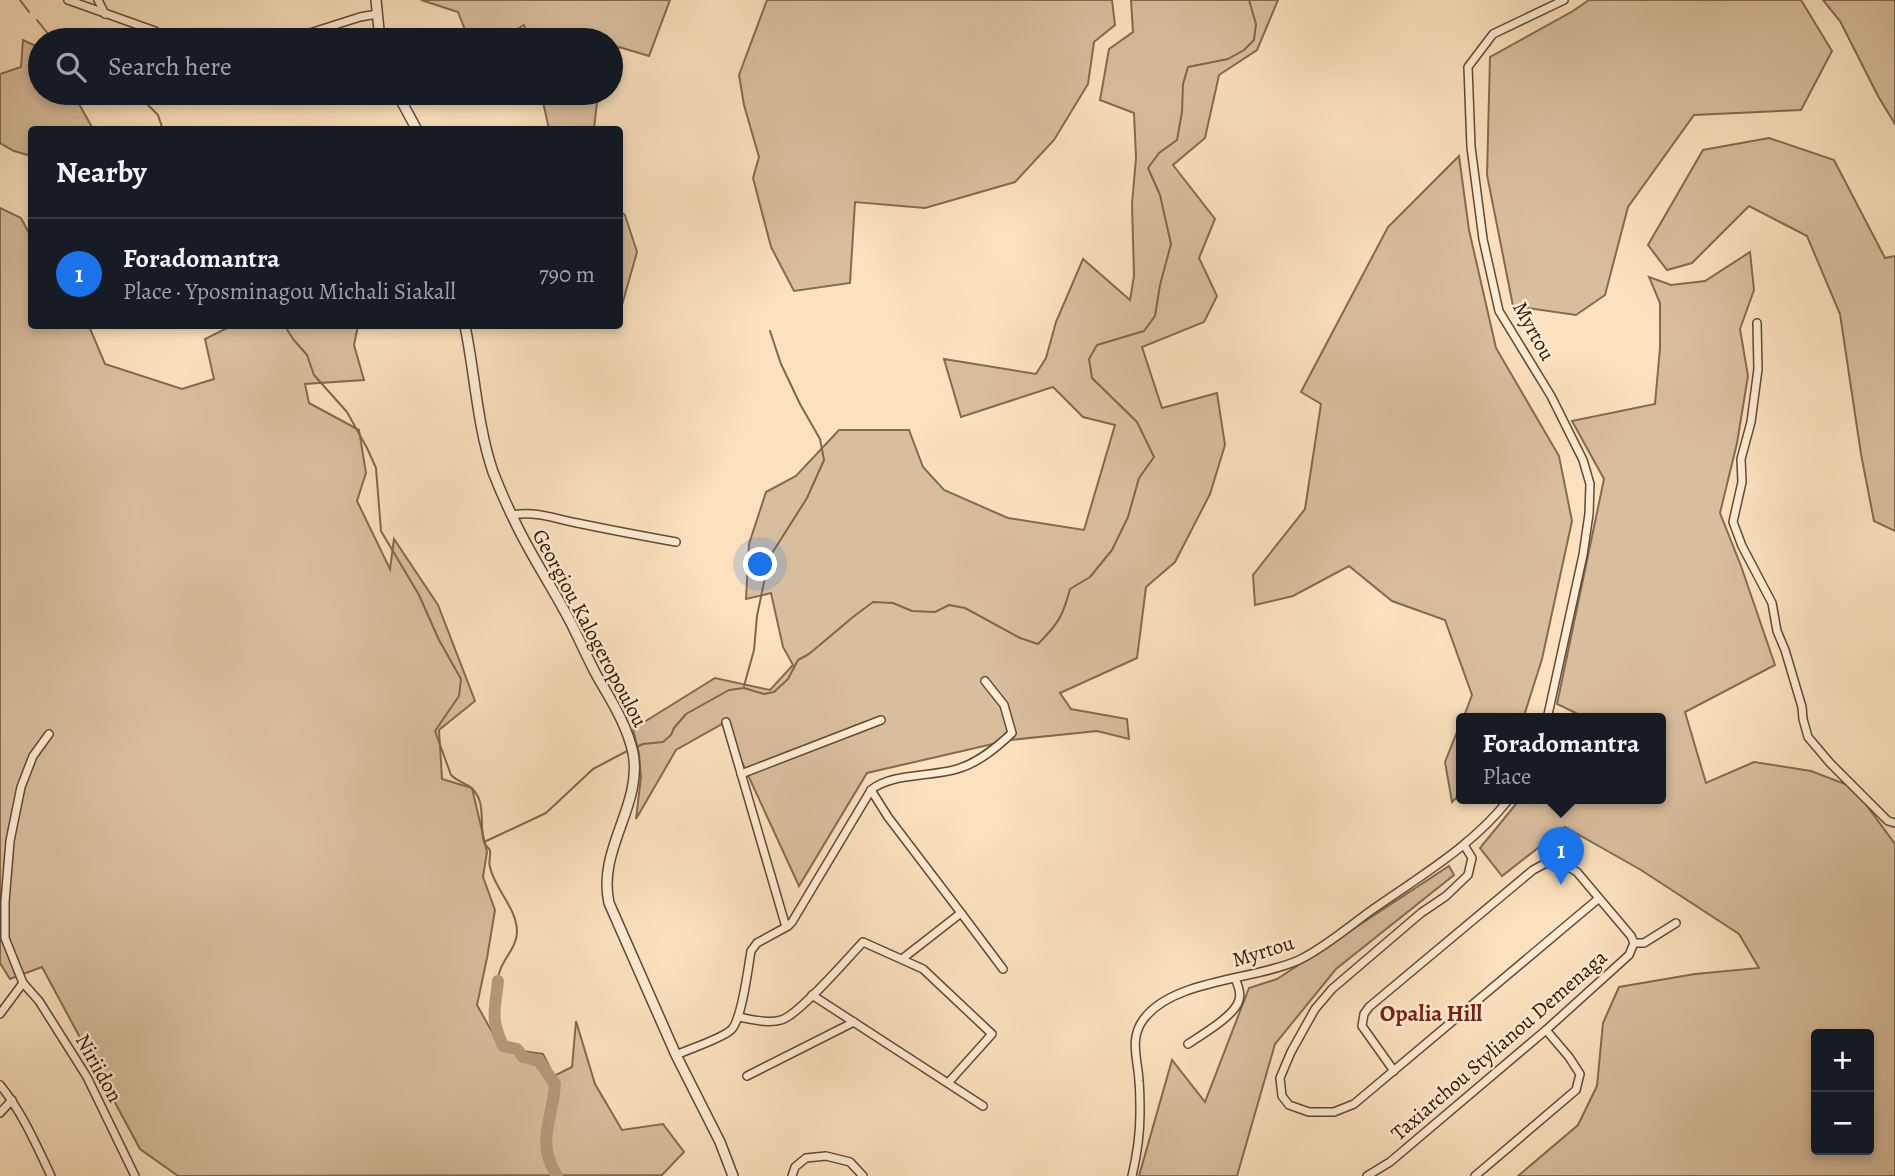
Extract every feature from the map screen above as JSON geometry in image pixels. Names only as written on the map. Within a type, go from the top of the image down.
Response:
[{"type":"street","points":[[68,0],[146,28]]},
{"type":"street","points":[[98,0],[104,14]]},
{"type":"street","points":[[376,0],[379,28]]},
{"type":"street","name":"Myrtou","points":[[1548,713],[1583,555],[1590,484],[1583,460],[1551,396],[1499,311],[1483,239],[1471,146],[1468,67],[1493,34],[1564,0]]},
{"type":"street","points":[[326,28],[377,14]]},
{"type":"street","points":[[403,105],[415,126]]},
{"type":"street","points":[[1757,323],[1758,369],[1751,422],[1741,458],[1742,482],[1733,522],[1742,546],[1772,603],[1777,631],[1785,650],[1808,737],[1840,773],[1888,821],[1895,824]]},
{"type":"street","name":"Georgiou Kalogeropoulou","points":[[466,329],[474,383],[494,472],[512,515],[624,725],[631,747],[633,780],[630,798],[609,859],[606,880],[614,916],[676,1055],[720,1142],[733,1176]]},
{"type":"street","points":[[512,515],[542,514],[676,542]]},
{"type":"street","points":[[676,1055],[733,1028],[738,1017],[751,951],[757,943],[792,922],[871,790],[885,782],[958,769],[990,753],[1012,733],[1004,705],[985,681]]},
{"type":"street","points":[[741,774],[881,720]]},
{"type":"street","points":[[726,722],[786,927]]},
{"type":"street","name":"Niriidon","points":[[49,734],[33,756],[21,787],[10,841],[5,938],[23,983],[39,1001],[86,1077],[135,1176]]},
{"type":"street","points":[[871,790],[888,817],[1003,969]]},
{"type":"street","name":"Myrtou","points":[[1132,1176],[1139,1147],[1140,1113],[1134,1041],[1143,1020],[1155,1008],[1177,994],[1299,960],[1330,941],[1464,845],[1505,804]]},
{"type":"street","points":[[1464,845],[1472,858],[1468,875],[1332,989],[1315,1009],[1280,1077],[1282,1096],[1289,1105],[1309,1112],[1334,1112],[1354,1104],[1598,899]]},
{"type":"street","name":"Taxiarchou Stylianou Demenaga","points":[[1367,1176],[1390,1163],[1629,955],[1634,943],[1631,936],[1577,872],[1563,864],[1546,863],[1533,870],[1364,1014],[1362,1026],[1394,1071]]},
{"type":"street","points":[[902,959],[961,914]]},
{"type":"street","points":[[1634,943],[1644,943],[1676,923]]},
{"type":"street","points":[[738,1017],[764,1021],[782,1020],[802,1008],[863,942],[923,969],[992,1034],[948,1083]]},
{"type":"street","points":[[1188,1044],[1224,1018],[1238,1003],[1240,990],[1235,978]]},
{"type":"street","points":[[0,1013],[23,983]]},
{"type":"street","points":[[812,995],[983,1106]]},
{"type":"street","points":[[747,1076],[854,1022]]},
{"type":"street","points":[[1475,1176],[1576,1090],[1580,1074],[1546,1030]]},
{"type":"street","points":[[0,1085],[26,1123],[51,1176]]},
{"type":"street","points":[[0,1113],[12,1100]]},
{"type":"street","points":[[792,1176],[795,1167],[806,1158],[826,1156],[850,1162],[863,1176]]},
{"type":"shaded area","points":[[421,0],[670,0],[649,56],[623,48],[623,28],[525,28],[524,25],[519,28],[464,28],[458,12]]},
{"type":"shaded area","points":[[767,0],[1112,0],[1115,25],[1094,42],[1088,84],[1054,140],[1015,182],[925,208],[855,202],[850,283],[794,291],[771,247],[753,178],[759,157],[744,105],[739,75]]},
{"type":"shaded area","points":[[1131,0],[1278,0],[1257,50],[1219,75],[1205,138],[1173,165],[1215,219],[1199,258],[1217,296],[1204,322],[1142,347],[1162,408],[1217,393],[1225,445],[1210,494],[1175,562],[1146,587],[1137,658],[1060,693],[1071,709],[1127,719],[1129,739],[1097,731],[1010,740],[867,773],[799,886],[724,723],[676,750],[636,819],[641,777],[633,729],[715,678],[770,690],[793,665],[783,647],[771,593],[746,599],[749,544],[766,492],[796,476],[839,430],[909,430],[923,467],[944,490],[1008,518],[1084,530],[1115,425],[1083,417],[1053,387],[961,417],[944,359],[1036,374],[1046,358],[1056,322],[1083,259],[1130,300],[1134,276],[1134,113],[1100,100],[1109,49],[1133,32]]},
{"type":"shaded area","points":[[1589,0],[1801,0],[1832,51],[1801,110],[1694,115],[1628,207],[1605,295],[1576,315],[1513,306],[1487,175],[1490,57]]},
{"type":"shaded area","points":[[1823,0],[1895,0],[1895,124],[1840,21]]},
{"type":"shaded area","points":[[23,40],[28,42],[28,105],[80,105],[91,126],[28,126],[28,155],[0,143],[0,74],[21,67]]},
{"type":"shaded area","points":[[544,105],[597,105],[594,126],[548,126]]},
{"type":"shaded area","points":[[1769,138],[1834,160],[1885,258],[1895,256],[1895,531],[1874,521],[1840,314],[1807,236],[1749,206],[1692,263],[1667,270],[1648,245],[1703,150]]},
{"type":"shaded area","points":[[1459,156],[1469,230],[1496,348],[1559,456],[1572,521],[1542,659],[1525,713],[1465,713],[1472,695],[1445,620],[1392,601],[1349,566],[1293,596],[1255,605],[1253,575],[1305,509],[1321,404],[1301,392],[1388,227]]},
{"type":"shaded area","points":[[0,208],[21,218],[28,231],[28,329],[90,329],[105,364],[182,389],[214,379],[205,339],[225,329],[357,329],[354,345],[364,380],[305,384],[309,403],[359,430],[366,473],[357,501],[390,569],[394,539],[438,605],[475,701],[439,730],[442,779],[472,788],[487,852],[483,877],[495,910],[477,1005],[501,1048],[543,1054],[554,1076],[572,1067],[576,1021],[595,1084],[622,1130],[663,1124],[684,1152],[662,1175],[178,1176],[140,1149],[42,967],[10,979],[0,963]]},
{"type":"shaded area","points":[[623,213],[637,252],[623,301]]},
{"type":"shaded area","points":[[1750,252],[1754,290],[1740,329],[1748,376],[1737,443],[1720,513],[1775,665],[1685,712],[1706,783],[1754,762],[1811,771],[1853,787],[1895,844],[1895,1176],[1518,1176],[1578,1125],[1597,1086],[1603,1023],[1619,987],[1695,974],[1759,968],[1739,934],[1641,870],[1565,827],[1502,876],[1480,848],[1516,804],[1666,804],[1666,713],[1576,713],[1557,704],[1604,479],[1572,421],[1655,404],[1660,348],[1660,303],[1649,277],[1671,285],[1705,281]]},
{"type":"shaded area","points":[[1456,734],[1456,798],[1452,802],[1445,762]]},
{"type":"shaded area","points":[[1449,866],[1454,875],[1336,969],[1275,1044],[1237,1176],[1139,1176],[1172,1060],[1205,1102],[1249,988],[1277,979]]},
{"type":"waterway","points":[[20,0],[29,12]]},
{"type":"waterway","points":[[634,748],[663,742],[686,714],[729,690],[744,688],[764,694],[774,692],[788,679],[798,660],[873,602],[893,603],[912,611],[935,612],[949,605],[965,608],[1020,638],[1038,644],[1050,631],[1062,613],[1070,589],[1090,577],[1112,550],[1128,517],[1139,478],[1154,457],[1137,422],[1092,378],[1089,359],[1097,345],[1144,331],[1155,316],[1171,244],[1160,195],[1148,168],[1159,153],[1177,140],[1183,84],[1188,67],[1228,59],[1244,50],[1254,40],[1256,24],[1249,0]]},
{"type":"waterway","points":[[37,20],[43,28]]},
{"type":"waterway","points":[[148,105],[158,115],[162,126]]},
{"type":"waterway","points":[[287,329],[307,355],[314,375],[347,412],[367,448],[376,468],[381,531],[419,595],[439,640],[461,679],[459,696],[435,731],[451,775],[470,787],[479,799],[483,837],[490,851],[490,867],[516,923],[514,945],[501,968],[498,981]]},
{"type":"waterway","points":[[744,686],[754,650],[757,616],[769,558],[807,498],[824,460],[820,439],[781,364],[770,331]]},
{"type":"waterway","points":[[484,842],[546,813],[593,769],[629,750]]},
{"type":"waterway","points":[[498,981],[495,1021],[503,1046],[517,1049],[523,1057],[539,1061],[555,1084],[546,1141],[547,1152],[557,1176]]},
{"type":"place","name":"Foradomantra","points":[[1561,885]]},
{"type":"district","name":"Opalia Hill","points":[[1431,1013]]}]
